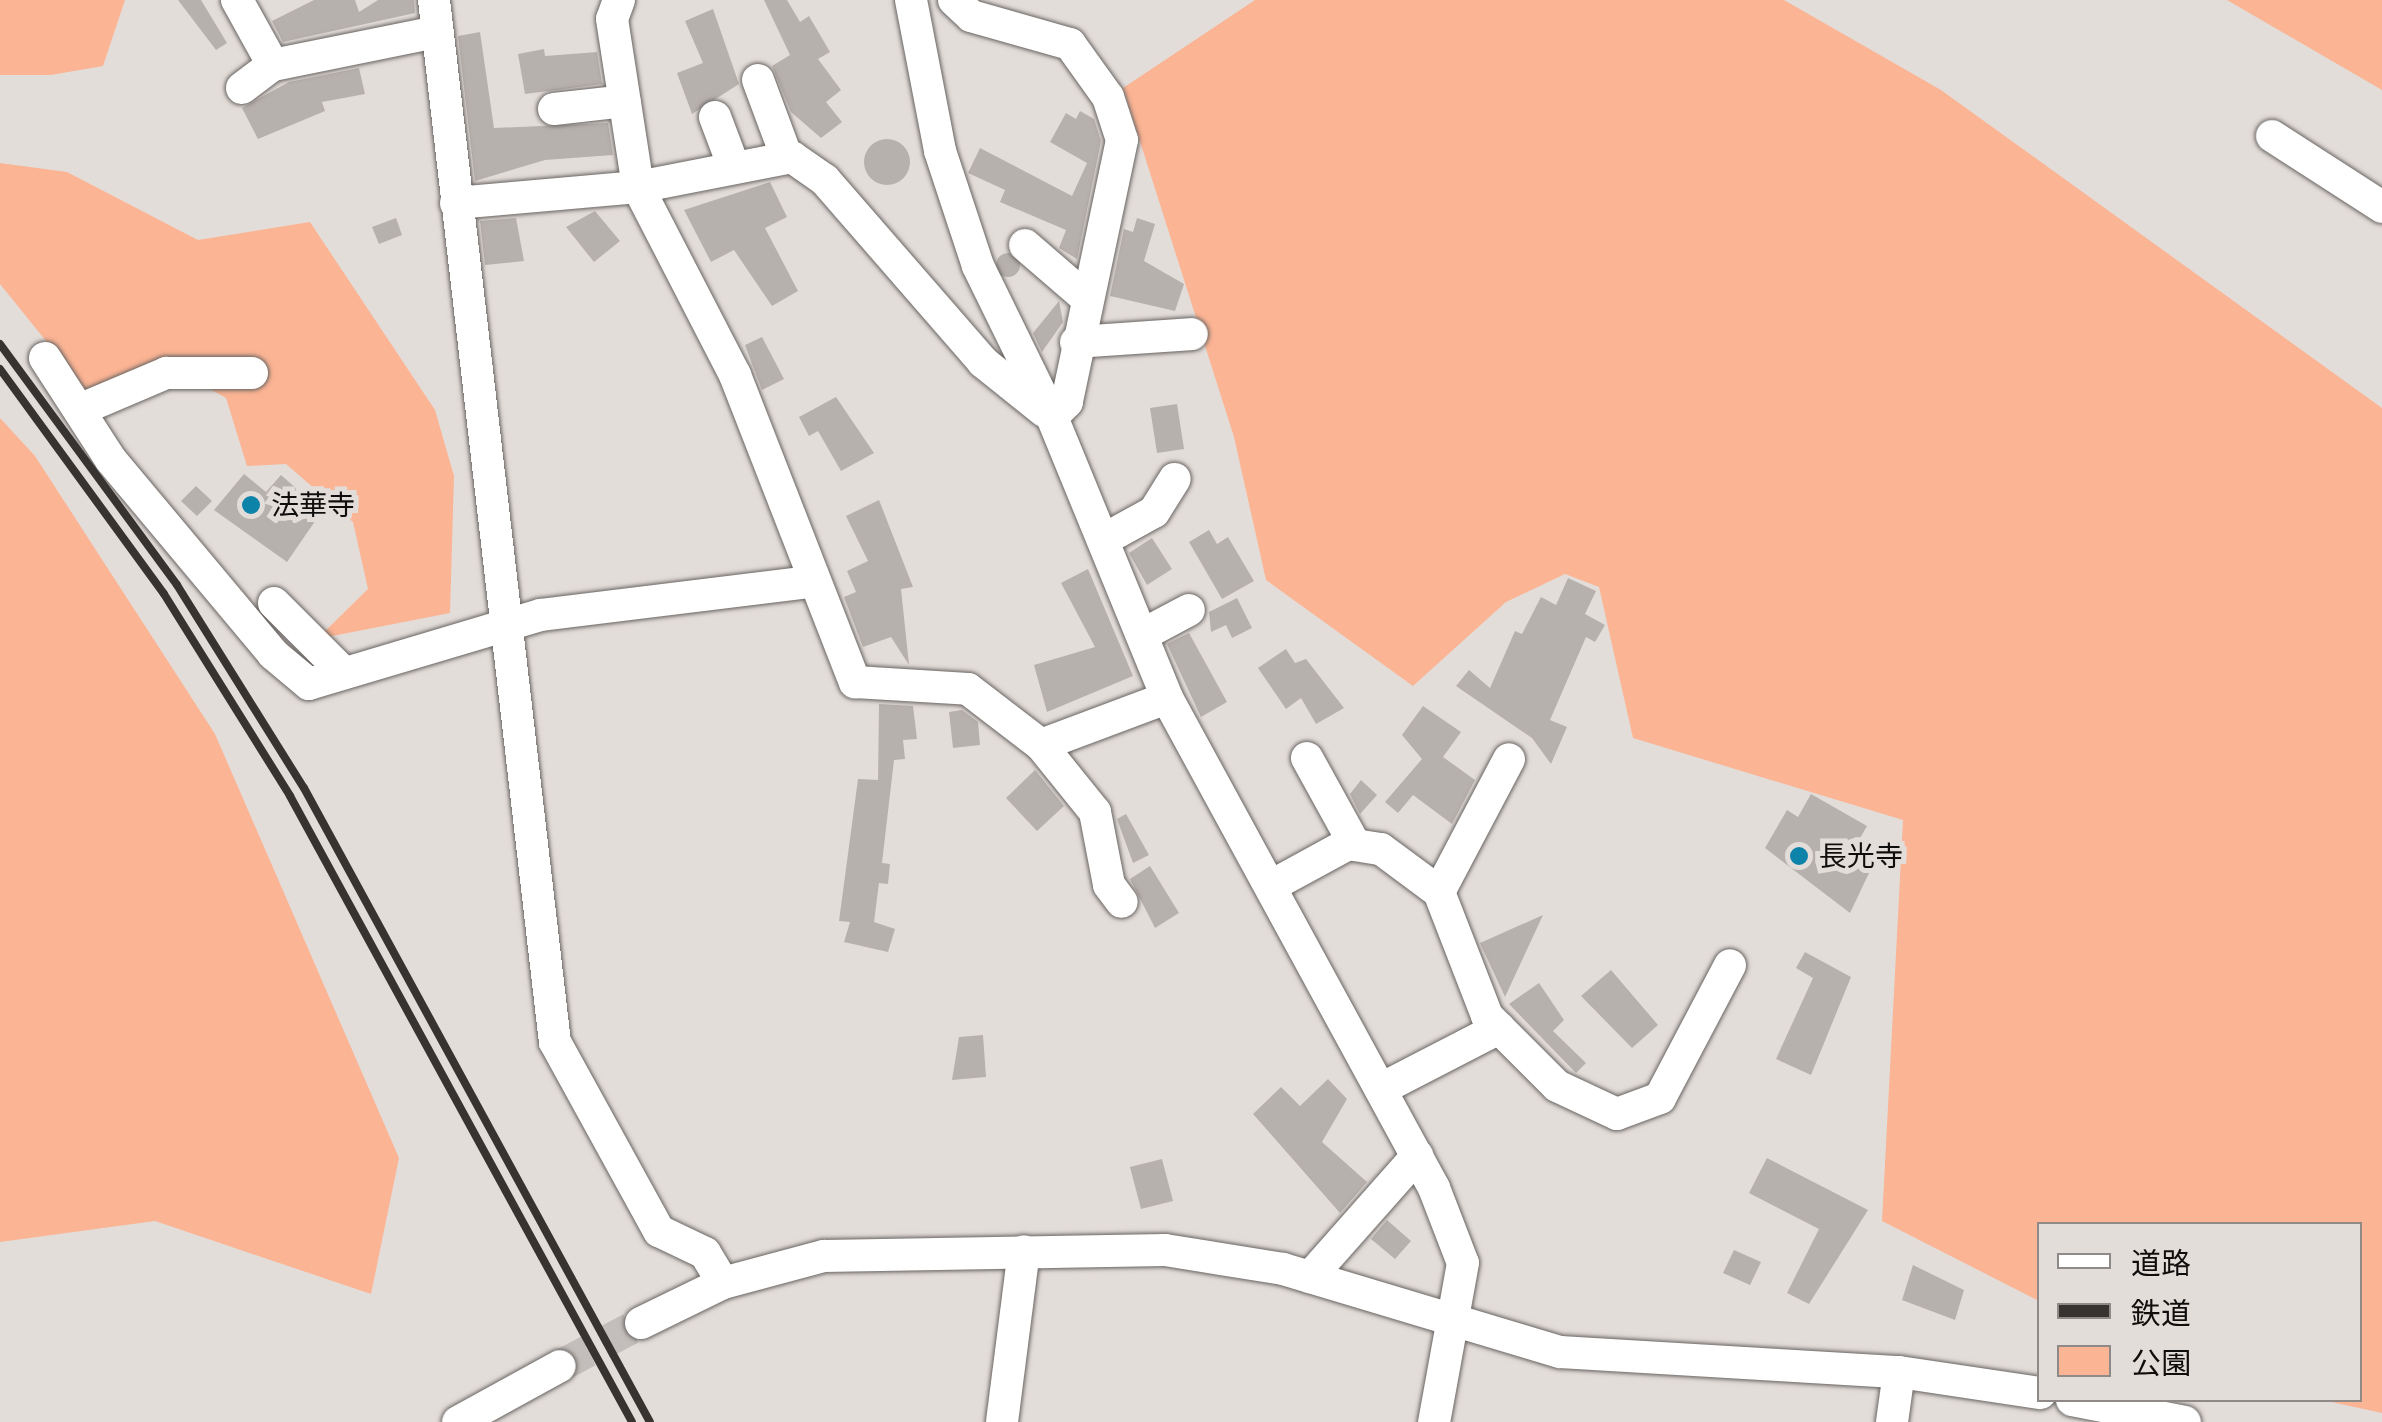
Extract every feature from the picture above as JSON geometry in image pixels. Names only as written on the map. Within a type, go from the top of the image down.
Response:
[{"type":"street","points":[[237,0],[274,65]]},
{"type":"street","points":[[619,0],[612,19],[638,187],[735,375],[809,582],[855,682],[968,689],[1041,745],[1095,812],[1109,885],[1122,902]]},
{"type":"street","points":[[911,0],[958,213],[1052,417],[1167,698],[1417,1156],[1463,1263],[1434,1422]]},
{"type":"street","points":[[954,0],[971,16],[1070,44],[1116,113],[1120,168],[1083,295],[1066,402],[1052,417]]},
{"type":"street","points":[[242,88],[274,65],[435,16],[555,1042],[659,1230],[705,1253],[723,1282]]},
{"type":"street","points":[[758,80],[787,158]]},
{"type":"street","points":[[554,110],[625,101]]},
{"type":"street","points":[[715,117],[733,165]]},
{"type":"street","points":[[2272,136],[2382,207]]},
{"type":"street","points":[[456,203],[638,187],[733,165],[787,158],[825,180],[983,362],[1052,417]]},
{"type":"street","points":[[1025,245],[1083,295]]},
{"type":"street","points":[[1076,342],[1192,334]]},
{"type":"street","points":[[45,358],[79,410],[282,663],[309,684],[506,624],[809,582]]},
{"type":"street","points":[[79,410],[166,373],[252,373]]},
{"type":"street","points":[[1103,540],[1154,512],[1175,480]]},
{"type":"street","points":[[274,603],[344,673]]},
{"type":"street","points":[[1142,635],[1189,610]]},
{"type":"street","points":[[1041,745],[1167,698]]},
{"type":"street","points":[[1307,758],[1355,845]]},
{"type":"street","points":[[1439,892],[1508,759]]},
{"type":"street","points":[[1272,886],[1355,845],[1381,849],[1439,892],[1458,954],[1499,1028],[1584,1104],[1618,1114],[1651,1108],[1730,965]]},
{"type":"street","points":[[1381,1089],[1499,1028]]},
{"type":"street","points":[[1310,1278],[1417,1156]]},
{"type":"street","points":[[640,1323],[723,1282],[824,1256],[1164,1250],[1310,1278],[1453,1326],[1560,1352],[1899,1372],[2037,1394]]},
{"type":"street","points":[[1002,1422],[1024,1251]]},
{"type":"street","points":[[461,1421],[560,1366]]},
{"type":"street","points":[[1892,1422],[1899,1372]]},
{"type":"street","points":[[2082,1402],[2185,1422]]},
{"type":"green space","points":[[0,0],[125,0],[103,66],[51,75],[0,75]]},
{"type":"green space","points":[[1255,0],[1784,0],[1941,90],[2382,408],[2382,1413],[2332,1402],[2362,1402],[2362,1222],[2037,1222],[2037,1300],[1882,1221],[1903,820],[1633,738],[1599,587],[1565,574],[1506,602],[1413,686],[1266,580],[1234,437],[1123,88]]},
{"type":"green space","points":[[2227,0],[2382,0],[2382,90]]},
{"type":"green space","points":[[0,163],[67,172],[198,240],[310,222],[435,410],[454,476],[450,613],[317,639],[368,589],[353,522],[286,464],[247,466],[226,398],[198,382],[88,393],[0,284]]},
{"type":"green space","points":[[0,418],[35,456],[215,734],[399,1158],[371,1294],[155,1221],[0,1242]]},
{"type":"building","points":[[178,0],[201,0],[227,43],[216,50]]},
{"type":"building","points":[[314,0],[355,0],[359,12],[378,0],[414,0],[415,13],[283,42],[272,21]]},
{"type":"building","points":[[764,0],[787,0],[800,22],[809,16],[830,52],[818,59],[841,90],[826,102],[842,122],[821,138],[791,112],[772,66],[790,55]]},
{"type":"building","points":[[713,9],[739,84],[692,114],[677,73],[703,63],[685,21]]},
{"type":"building","points":[[480,32],[494,128],[608,123],[613,155],[545,160],[475,181],[458,36]]},
{"type":"building","points":[[544,49],[545,56],[597,52],[602,84],[525,94],[518,54]]},
{"type":"building","points":[[359,68],[365,94],[322,102],[325,111],[258,139],[242,108],[289,82]]},
{"type":"building","points":[[1080,111],[1094,119],[1101,141],[1077,259],[1059,248],[1066,230],[1000,202],[1005,190],[968,173],[980,148],[1072,196],[1087,163],[1050,142],[1066,113],[1076,119]]},
{"type":"building","points":[[887,139],[903,146],[910,162],[903,178],[887,185],[871,178],[864,162],[871,146]]},
{"type":"building","points":[[770,182],[787,217],[765,228],[798,291],[772,306],[734,250],[711,262],[684,210]]},
{"type":"building","points":[[595,211],[620,241],[594,262],[566,227]]},
{"type":"building","points":[[396,218],[402,235],[379,244],[372,227]]},
{"type":"building","points":[[516,218],[524,261],[485,265],[480,221]]},
{"type":"building","points":[[1137,218],[1155,224],[1144,261],[1184,284],[1175,311],[1110,296],[1124,229],[1133,232]]},
{"type":"building","points":[[1008,253],[1020,265],[1008,277],[996,265]]},
{"type":"building","points":[[1059,301],[1063,322],[1042,352],[1033,333]]},
{"type":"building","points":[[762,337],[784,379],[762,390],[745,345]]},
{"type":"building","points":[[836,397],[874,453],[841,471],[818,431],[809,436],[799,417]]},
{"type":"building","points":[[1177,404],[1184,449],[1157,453],[1150,408]]},
{"type":"building","points":[[244,474],[266,492],[281,475],[322,511],[287,562],[214,510]]},
{"type":"building","points":[[196,486],[212,501],[197,516],[181,501]]},
{"type":"building","points":[[879,500],[913,587],[901,589],[909,665],[891,637],[863,647],[844,597],[856,592],[847,571],[868,561],[846,516]]},
{"type":"building","points":[[1209,530],[1217,544],[1228,537],[1254,581],[1222,599],[1189,542]]},
{"type":"building","points":[[1152,538],[1172,569],[1147,585],[1129,553]]},
{"type":"building","points":[[1088,569],[1133,676],[1047,712],[1034,665],[1095,647],[1061,583]]},
{"type":"building","points":[[1568,578],[1596,591],[1585,614],[1605,625],[1595,642],[1586,637],[1550,720],[1567,727],[1551,764],[1532,738],[1456,686],[1469,670],[1490,688],[1515,631],[1522,634],[1541,597],[1556,605]]},
{"type":"building","points":[[1237,598],[1252,628],[1232,638],[1226,625],[1211,632],[1209,612]]},
{"type":"building","points":[[1189,633],[1227,702],[1201,717],[1167,644]]},
{"type":"building","points":[[1286,649],[1295,663],[1306,659],[1344,708],[1316,724],[1301,698],[1286,709],[1258,668]]},
{"type":"building","points":[[879,704],[913,706],[917,739],[903,740],[905,759],[894,760],[882,863],[890,864],[888,884],[879,883],[874,922],[895,929],[888,952],[844,942],[850,922],[839,921],[858,779],[878,780]]},
{"type":"building","points":[[1423,706],[1461,732],[1443,757],[1475,780],[1452,824],[1413,795],[1398,813],[1385,802],[1422,759],[1402,735]]},
{"type":"building","points":[[962,710],[978,722],[980,745],[953,748],[949,712]]},
{"type":"building","points":[[1035,770],[1064,806],[1037,831],[1006,798]]},
{"type":"building","points":[[1361,780],[1377,795],[1360,814],[1350,794]]},
{"type":"building","name":"長光寺","points":[[1811,794],[1867,826],[1859,840],[1879,852],[1850,913],[1765,848],[1787,810],[1798,817]]},
{"type":"building","points":[[1126,814],[1149,855],[1133,863],[1117,819]]},
{"type":"building","points":[[1150,866],[1179,913],[1155,928],[1130,879]]},
{"type":"building","points":[[1543,915],[1505,997],[1480,943]]},
{"type":"building","points":[[1805,952],[1851,977],[1811,1075],[1776,1059],[1813,978],[1796,968]]},
{"type":"building","points":[[1611,970],[1658,1025],[1632,1048],[1581,996]]},
{"type":"building","points":[[1539,983],[1564,1020],[1553,1031],[1586,1063],[1576,1073],[1509,1004]]},
{"type":"building","points":[[983,1035],[986,1077],[952,1080],[959,1037]]},
{"type":"building","points":[[1328,1079],[1347,1099],[1322,1142],[1367,1182],[1340,1213],[1253,1114],[1281,1087],[1300,1106]]},
{"type":"building","points":[[1767,1158],[1868,1210],[1809,1304],[1787,1293],[1819,1229],[1749,1193]]},
{"type":"building","points":[[1162,1159],[1173,1201],[1141,1209],[1130,1167]]},
{"type":"building","points":[[1387,1220],[1411,1241],[1395,1259],[1371,1239]]},
{"type":"building","points":[[1734,1250],[1761,1262],[1750,1285],[1723,1273]]},
{"type":"building","points":[[1913,1265],[1964,1290],[1955,1320],[1902,1300]]},
{"type":"tunnel","points":[[560,1366],[641,1323]]},
{"type":"railway","points":[[0,344],[177,585],[304,788],[650,1422]]},
{"type":"railway","points":[[0,369],[164,594],[290,796],[632,1422]]},
{"type":"place","name":"法華寺","points":[[251,505]]},
{"type":"place","name":"長光寺","points":[[1799,856]]}]
